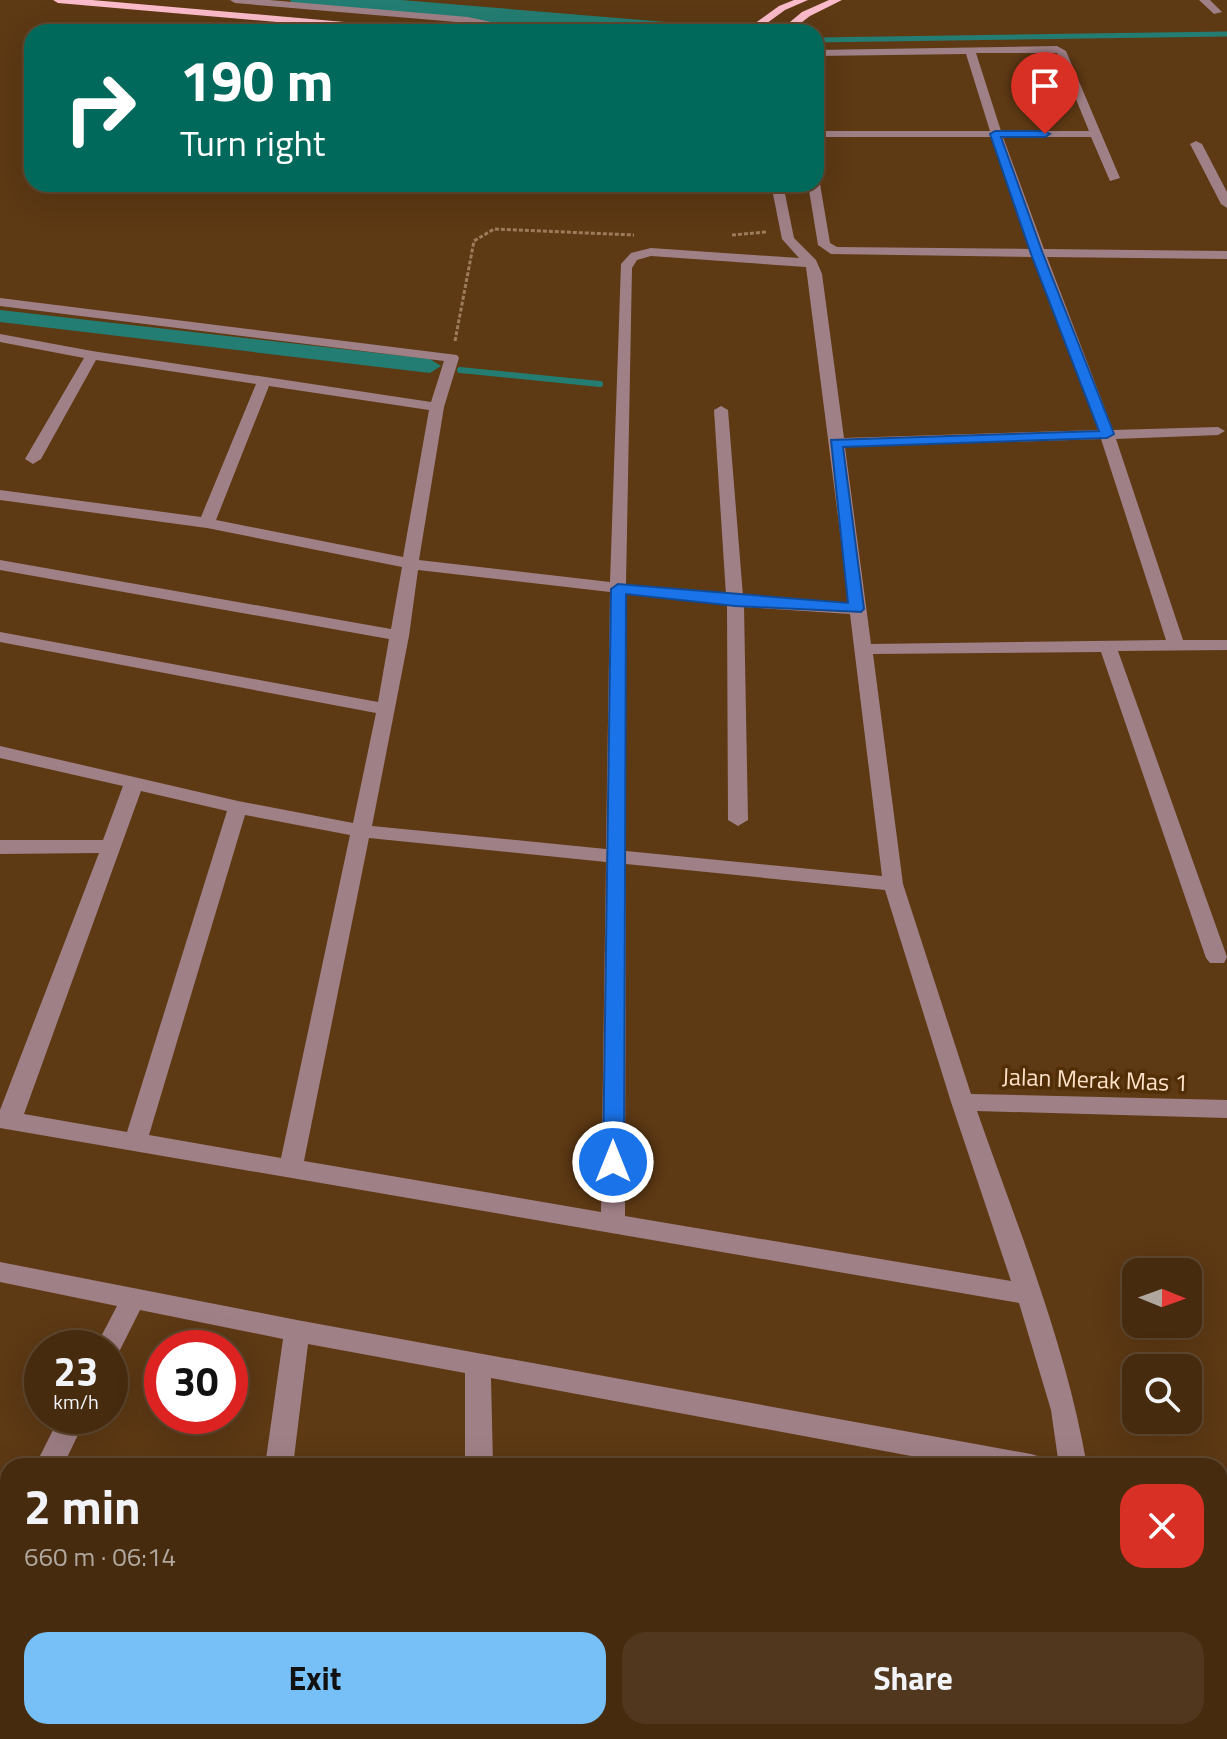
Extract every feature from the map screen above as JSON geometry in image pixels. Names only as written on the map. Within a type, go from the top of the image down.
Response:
[{"type":"main road","points":[[58,0],[333,24]]},
{"type":"main road","points":[[759,24],[782,8],[803,0]]},
{"type":"main road","points":[[793,24],[806,14],[837,0]]},
{"type":"street","points":[[235,0],[487,24]]},
{"type":"street","points":[[1204,0],[1217,12]]},
{"type":"street","points":[[824,53],[1051,48],[1061,51],[1114,178]]},
{"type":"street","points":[[970,50],[995,134],[1037,254],[1107,434],[1176,645]]},
{"type":"street","points":[[824,134],[1095,134]]},
{"type":"street","points":[[1196,144],[1227,204]]},
{"type":"street","points":[[778,192],[785,230],[794,247],[811,263],[816,274],[893,884],[962,1102],[1028,1294],[1064,1410],[1072,1458]]},
{"type":"street","points":[[816,192],[827,249],[1227,255]]},
{"type":"street","points":[[613,1223],[618,589],[628,260],[637,254],[651,252],[811,263]]},
{"type":"street","points":[[0,302],[452,358],[437,407],[386,709],[291,1168]]},
{"type":"street","points":[[0,338],[92,355],[437,407]]},
{"type":"street","points":[[33,459],[92,355]]},
{"type":"street","points":[[207,523],[264,381]]},
{"type":"street","points":[[721,410],[735,601],[738,820]]},
{"type":"street","points":[[835,443],[1218,431]]},
{"type":"street","points":[[0,495],[207,523],[412,564],[735,601],[856,609]]},
{"type":"street","points":[[0,565],[400,636]]},
{"type":"street","points":[[0,637],[386,709]]},
{"type":"street","points":[[861,649],[1227,645]]},
{"type":"street","points":[[1108,647],[1217,958]]},
{"type":"street","points":[[0,752],[238,807],[362,831],[893,884]]},
{"type":"street","points":[[134,783],[5,1120],[1028,1294]]},
{"type":"street","points":[[135,1142],[238,807]]},
{"type":"street","points":[[0,847],[109,846]]},
{"type":"street","name":"Jalan Merak Mas 1","points":[[962,1102],[1227,1109]]},
{"type":"street","points":[[0,1272],[297,1331],[988,1458]]},
{"type":"street","points":[[117,1330],[133,1298]]},
{"type":"street","points":[[280,1458],[297,1331]]},
{"type":"street","points":[[478,1364],[479,1458]]},
{"type":"street","points":[[53,1458],[65,1434]]},
{"type":"path","points":[[452,358],[473,261],[474,241],[494,229],[643,236]]},
{"type":"path","points":[[725,236],[785,230]]},
{"type":"waterway","points":[[304,0],[584,24]]},
{"type":"waterway","points":[[824,40],[1227,34]]},
{"type":"waterway","points":[[0,316],[430,366]]},
{"type":"waterway","points":[[460,370],[600,384]]},
{"type":"route","points":[[613,1162],[618,589],[856,609],[835,443],[1107,434],[1037,254],[995,134],[1045,134]]}]
